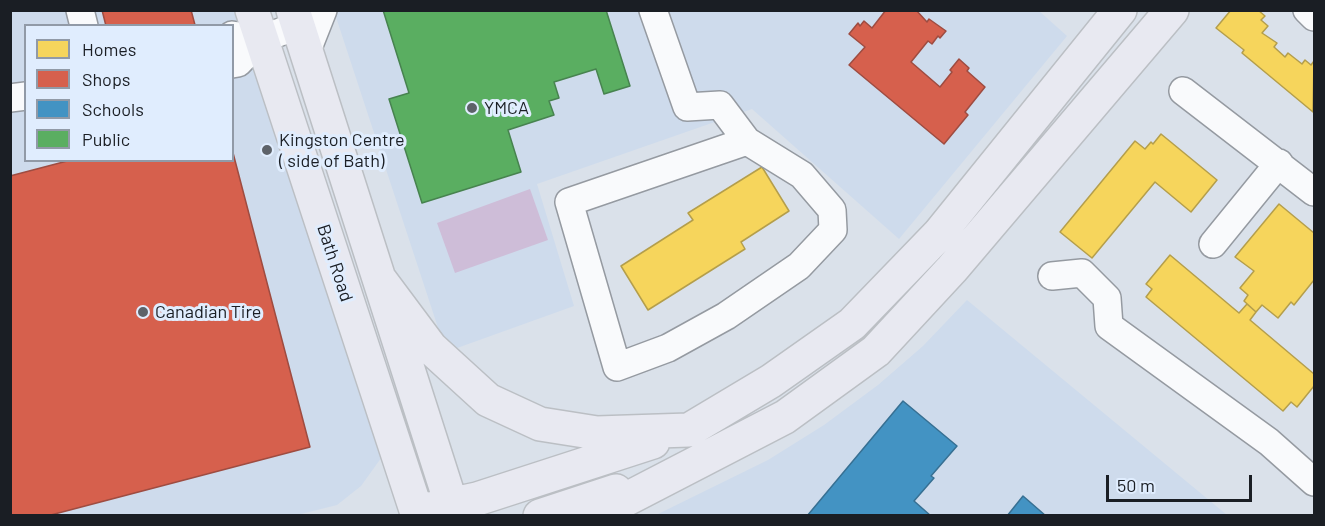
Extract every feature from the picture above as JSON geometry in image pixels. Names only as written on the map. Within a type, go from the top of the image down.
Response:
[{"type":"main road","points":[[413,514],[453,509],[477,499],[689,430],[771,381],[852,324],[939,234],[1120,10]]},
{"type":"main road","points":[[594,516],[785,417],[876,351],[952,269],[1172,10]]},
{"type":"main road","points":[[305,25],[381,281],[453,509]]},
{"type":"main road","name":"Bath Road","points":[[248,28],[413,514]]},
{"type":"main road","points":[[381,281],[431,348],[488,400],[540,424],[597,433],[689,430]]},
{"type":"main road","points":[[540,516],[683,470]]},
{"type":"lane","points":[[653,10],[687,107],[720,105],[747,141],[802,175],[832,210],[833,230],[799,266],[726,316],[668,348],[617,368],[569,202],[747,141]]},
{"type":"lane","points":[[1307,10],[1314,16]]},
{"type":"lane","points":[[234,64],[238,63],[248,28],[305,25]]},
{"type":"lane","points":[[1183,91],[1314,192]]},
{"type":"lane","points":[[1213,244],[1279,163]]},
{"type":"lane","points":[[1052,276],[1082,273],[1107,298],[1109,326],[1269,442],[1314,482]]},
{"type":"shaded area","points":[[1038,10],[1067,36],[899,239],[752,109],[537,184],[574,306],[446,352],[334,11]]},
{"type":"shaded area","name":"Canadian Tire","points":[[10,11],[244,11],[384,454],[361,486],[337,505],[293,516],[11,515]]},
{"type":"shaded area","points":[[530,189],[548,240],[455,273],[437,223]]},
{"type":"shaded area","points":[[967,300],[1227,515],[654,516],[768,460],[824,425],[878,385],[923,346]]},
{"type":"building: Homes","points":[[1231,10],[1258,10],[1265,16],[1261,20],[1268,26],[1262,33],[1277,43],[1274,47],[1285,57],[1288,53],[1302,64],[1305,60],[1311,65],[1314,61],[1313,112],[1242,53],[1244,50],[1216,28]]},
{"type":"building: Homes","points":[[1161,134],[1217,180],[1191,212],[1155,182],[1092,258],[1060,232],[1135,141],[1145,149],[1151,142],[1153,144]]},
{"type":"building: Homes","points":[[762,167],[789,211],[741,242],[745,249],[648,310],[621,266],[693,220],[688,213]]},
{"type":"building: Homes","points":[[1279,204],[1314,233],[1314,280],[1294,305],[1291,302],[1278,318],[1262,305],[1256,312],[1244,301],[1248,295],[1240,288],[1254,271],[1235,257]]},
{"type":"building: Homes","points":[[1170,255],[1239,313],[1247,304],[1256,312],[1250,320],[1314,374],[1314,386],[1297,407],[1291,402],[1283,411],[1146,297],[1152,289],[1146,284]]},
{"type":"building: Shops","points":[[102,10],[191,10],[195,24],[106,24]]},
{"type":"building: Shops","points":[[886,10],[916,10],[927,22],[929,19],[946,31],[932,44],[928,41],[911,62],[940,87],[959,59],[969,68],[967,71],[985,87],[965,112],[968,115],[944,144],[849,65],[865,47],[849,34],[858,23],[860,26],[864,21],[872,28]]},
{"type":"building: Shops","name":"Canadian Tire","points":[[234,157],[310,447],[47,516],[10,516],[10,176],[63,162],[234,162]]},
{"type":"building: Schools","points":[[903,401],[957,446],[931,476],[934,478],[914,501],[931,516],[807,516]]},
{"type":"building: Schools","points":[[1023,496],[1046,516],[1007,516]]},
{"type":"building: Public","name":"YMCA","points":[[383,10],[606,10],[630,86],[604,94],[596,69],[554,82],[559,98],[549,101],[554,115],[508,130],[521,172],[422,203],[389,99],[409,93]]},
{"type":"place","name":"YMCA","points":[[472,108]]},
{"type":"place","name":"Kingston Centre ( side of Bath)","points":[[267,150]]},
{"type":"place","name":"Canadian Tire","points":[[143,312]]}]
